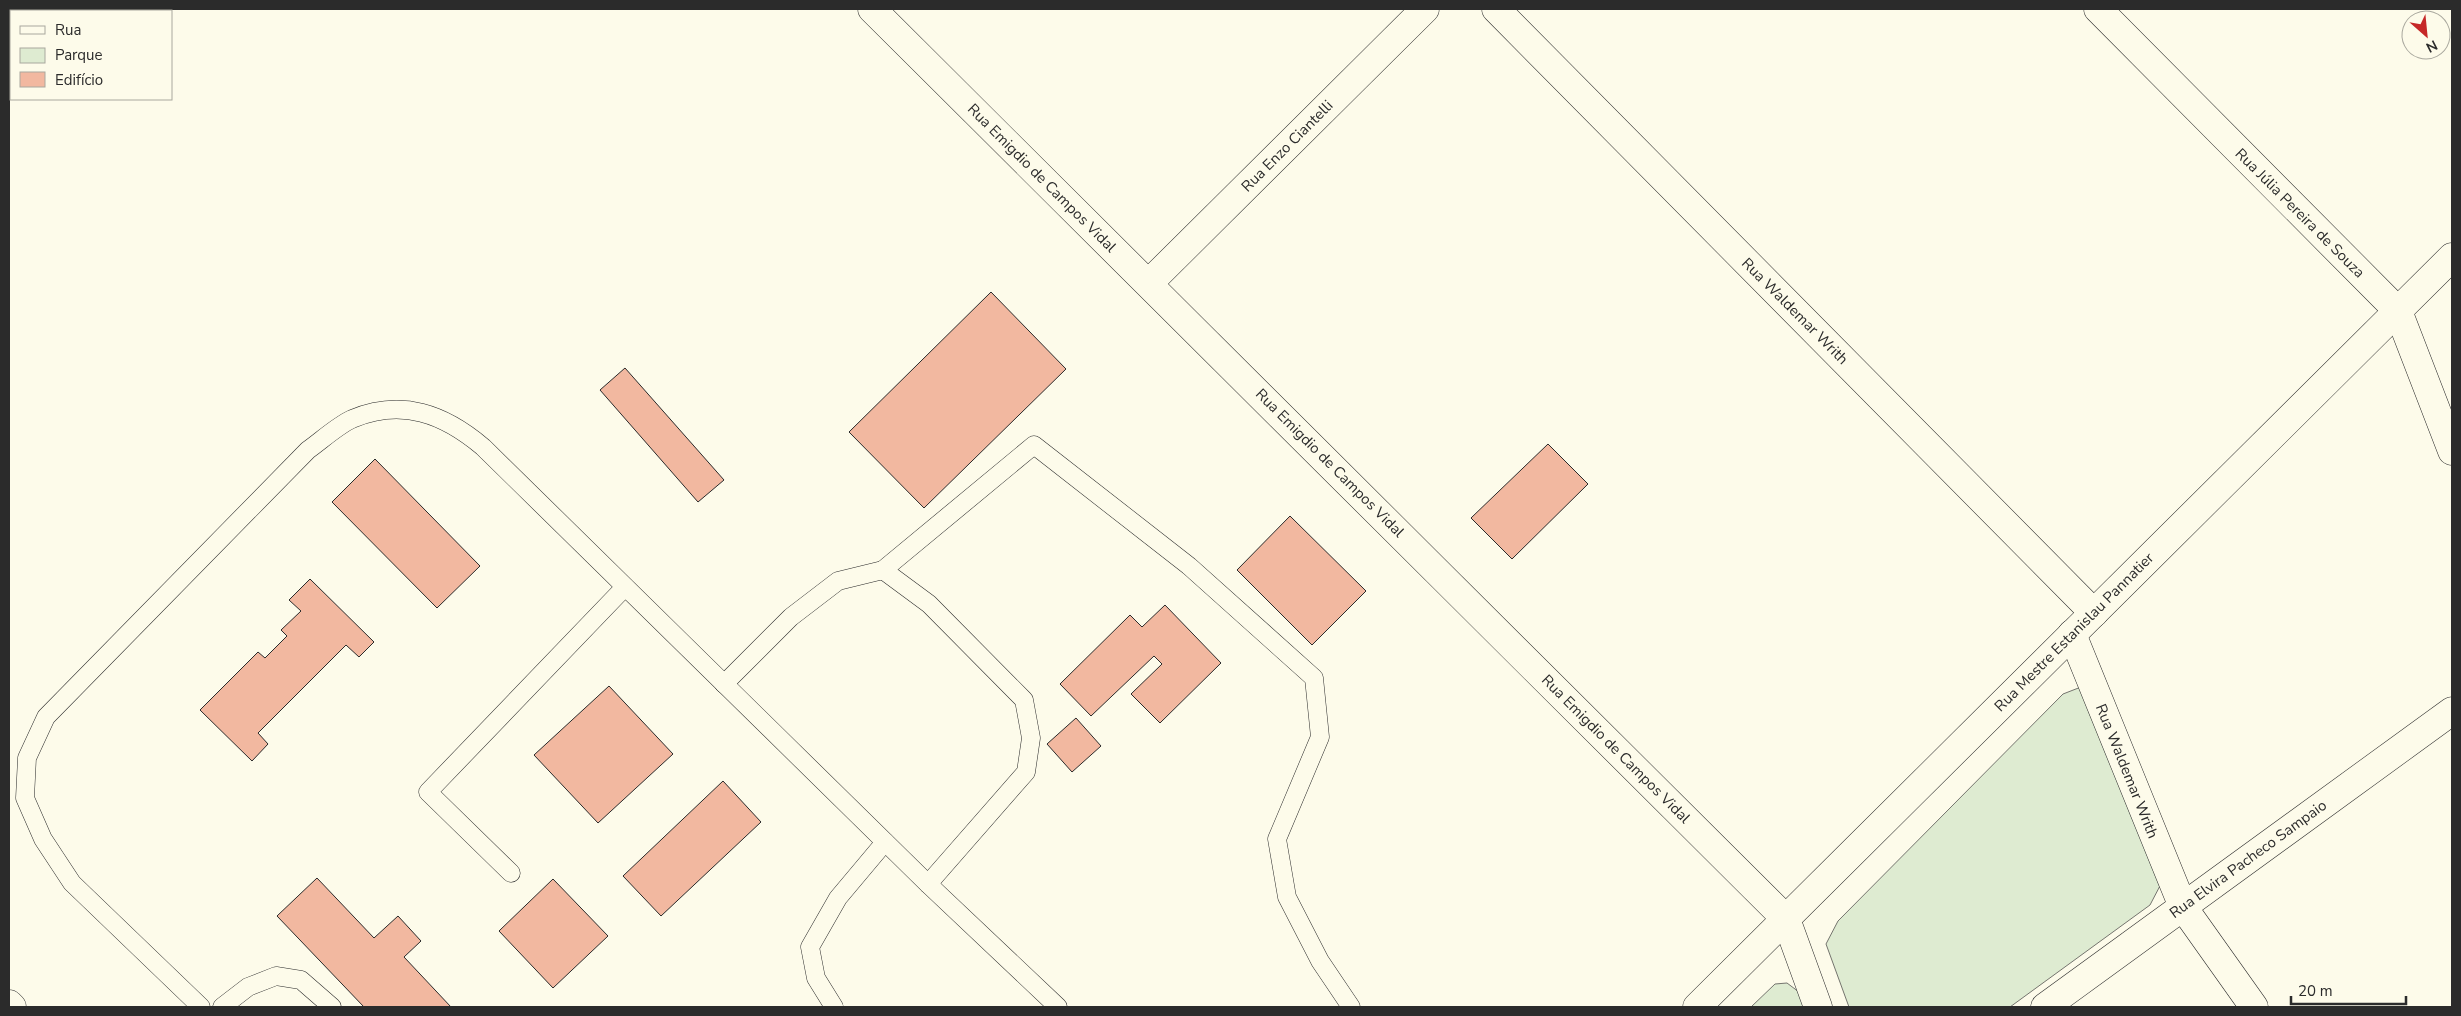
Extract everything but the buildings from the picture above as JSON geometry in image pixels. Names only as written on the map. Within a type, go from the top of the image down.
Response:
[{"type":"street","name":"Rua Emigdio de Campos Vidal","points":[[872,9],[1786,918]]},
{"type":"street","name":"Rua Enzo Ciantelli","points":[[1149,283],[1425,9]]},
{"type":"street","name":"Rua Waldemar Writh","points":[[1496,9],[2094,613]]},
{"type":"street","name":"Rua Júlia Pereira de Souza","points":[[2098,9],[2398,311],[2452,451]]},
{"type":"street","name":"Rua Mestre Estanislau Pannatier","points":[[1697,1007],[2452,257]]},
{"type":"street","name":"Rua Waldemar Writh","points":[[2072,634],[2182,907],[2254,1007]]},
{"type":"street","name":"Rua Elvira Pacheco Sampaio","points":[[2045,1007],[2452,710]]},
{"type":"street","points":[[1786,918],[1818,1007]]},
{"type":"street","points":[[9,1004],[12,1007]]},
{"type":"lane","points":[[202,1007],[72,883],[43,839],[26,798],[27,758],[46,717],[308,450],[352,420],[393,409],[428,413],[461,428],[483,446],[1050,1005]]},
{"type":"lane","points":[[724,684],[791,617],[838,581],[883,570],[1034,445],[1189,566],[1314,678],[1320,737],[1277,839],[1287,897],[1320,961],[1351,1007]]},
{"type":"lane","points":[[883,570],[930,604],[1024,700],[1031,738],[1026,772],[928,884]]},
{"type":"lane","points":[[511,873],[428,792],[625,587]]},
{"type":"lane","points":[[834,1007],[816,978],[810,948],[838,898],[885,842]]},
{"type":"lane","points":[[222,1007],[248,987],[276,976],[301,980],[332,1007]]},
{"type":"green space","points":[[2081,687],[2162,882],[2150,905],[2010,1007],[1849,1007],[1826,944],[1838,921],[2063,694]]},
{"type":"green space","points":[[1787,983],[1799,992],[1805,1007],[1751,1007],[1775,984]]}]
